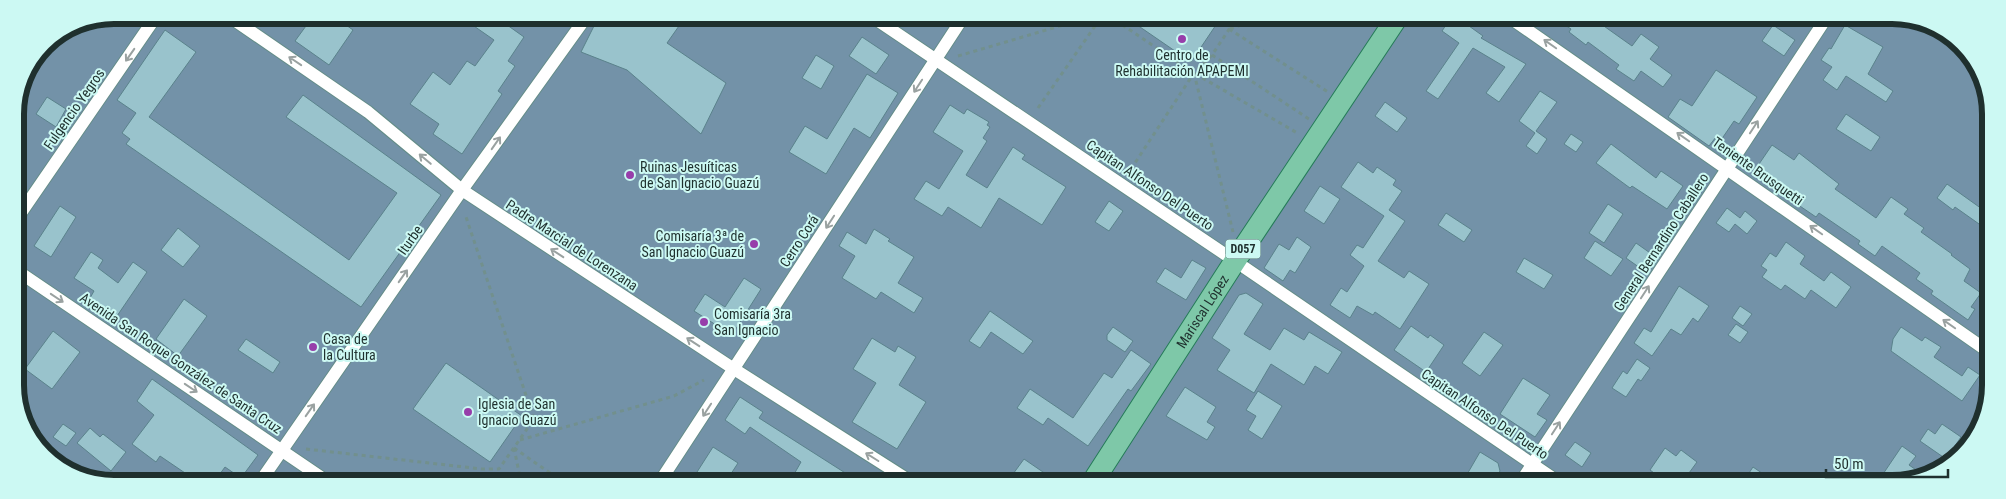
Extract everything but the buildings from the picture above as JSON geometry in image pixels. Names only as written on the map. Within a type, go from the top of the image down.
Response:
[{"type":"main road","name":"Mariscal López","points":[[1097,475],[1235,261],[1393,24]]},
{"type":"street","name":"Fulgencio Yegros","points":[[24,208],[151,24]]},
{"type":"street","name":"Padre Marcial de Lorenzana","points":[[240,24],[368,112],[462,190],[734,369],[900,475]]},
{"type":"street","name":"Iturbe","points":[[265,475],[462,190],[581,24]]},
{"type":"street","name":"Capitan Alfonso Del Puerto","points":[[883,24],[1235,261],[1547,475]]},
{"type":"street","name":"Cerro Corá","points":[[664,475],[959,24]]},
{"type":"street","name":"Teniente Brusquetti","points":[[1521,24],[1982,347]]},
{"type":"street","name":"General Bernardino Caballero","points":[[1525,475],[1822,24]]},
{"type":"street","name":"Avenida San Roque González de Santa Cruz","points":[[24,275],[318,475]]},
{"type":"path","points":[[958,56],[1067,24]]},
{"type":"path","points":[[1038,108],[1096,24]]},
{"type":"path","points":[[1121,24],[1194,73],[1299,134]]},
{"type":"path","points":[[1131,169],[1194,73],[1212,55],[1232,24]]},
{"type":"path","points":[[1229,29],[1244,24]]},
{"type":"path","points":[[1229,29],[1328,93]]},
{"type":"path","points":[[1212,55],[1309,120]]},
{"type":"path","points":[[1194,73],[1234,235]]},
{"type":"path","points":[[302,448],[482,469],[499,469],[520,440],[534,419],[465,214]]},
{"type":"path","points":[[520,440],[674,396],[704,380]]},
{"type":"path","points":[[514,448],[520,475]]},
{"type":"path","points":[[514,448],[553,475]]},
{"type":"water","points":[[96,25],[1910,25],[1932,33],[1956,50],[1970,69],[1981,96],[1981,403],[1973,425],[1956,449],[1932,466],[1898,475],[96,474],[74,466],[50,449],[36,430],[25,403],[24,108],[33,74],[50,50],[64,39],[79,31]]},
{"type":"place","name":"Centro de Rehabilitación APAPEMI","points":[[1182,39]]},
{"type":"place","name":"Ruinas Jesuíticas de San Ignacio Guazú","points":[[630,175]]},
{"type":"place","name":"Comisaría 3ª de San Ignacio Guazú","points":[[754,244]]},
{"type":"place","name":"Comisaría 3ra San Ignacio","points":[[704,322]]},
{"type":"place","name":"Casa de la Cultura","points":[[313,347]]},
{"type":"place","name":"Iglesia de San Ignacio Guazú","points":[[468,412]]}]
